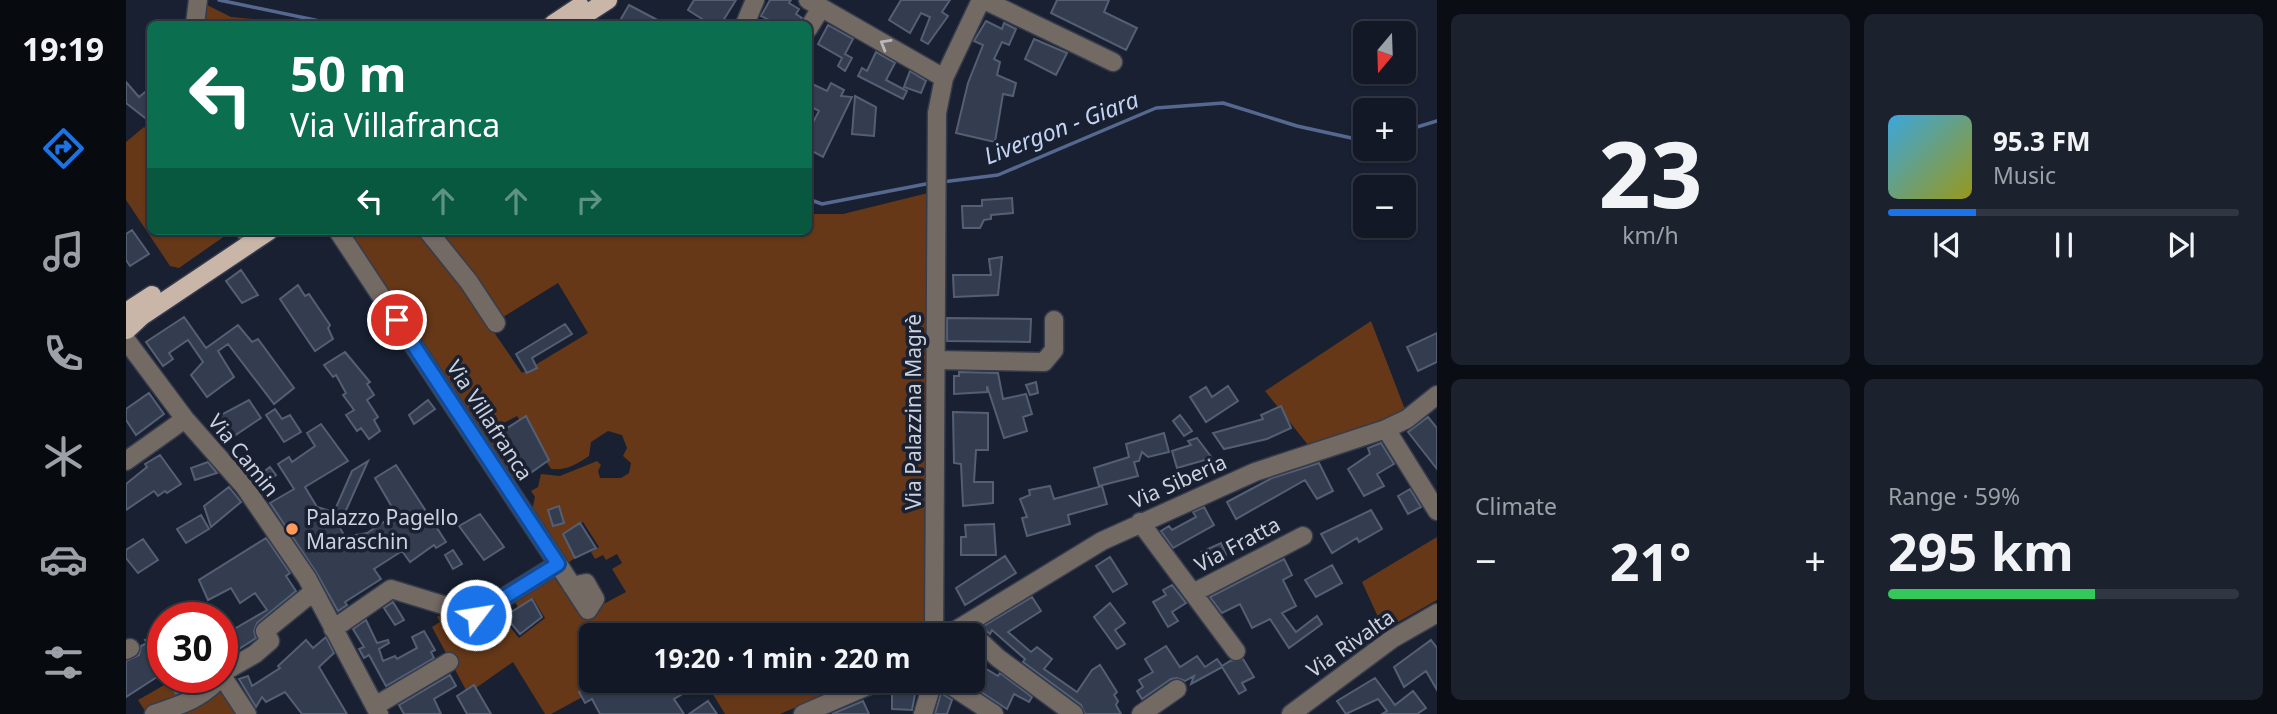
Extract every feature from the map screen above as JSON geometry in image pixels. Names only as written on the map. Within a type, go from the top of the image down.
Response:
[{"type":"main road","points":[[556,21],[588,0]]},
{"type":"main road","points":[[576,21],[608,0]]},
{"type":"main road","points":[[126,312],[246,235]]},
{"type":"main road","points":[[126,329],[247,235]]},
{"type":"street","points":[[746,21],[755,0]]},
{"type":"street","points":[[983,0],[1113,62]]},
{"type":"street","name":"Via Palazzina Magrè","points":[[934,623],[937,113],[944,78],[983,0]]},
{"type":"street","points":[[814,4],[944,78]]},
{"type":"street","name":"Via Villafranca","points":[[341,235],[572,586]]},
{"type":"street","points":[[431,235],[496,323]]},
{"type":"street","points":[[936,360],[1044,362],[1054,350],[1054,320]]},
{"type":"street","name":"Via Camin","points":[[126,340],[185,419],[244,486],[307,578],[377,710]]},
{"type":"street","name":"Via Siberia","points":[[971,623],[1056,567],[1140,522],[1255,472],[1386,429],[1407,419],[1437,394]]},
{"type":"street","points":[[126,461],[185,419]]},
{"type":"street","points":[[1386,429],[1437,511]]},
{"type":"street","name":"Via Fratta","points":[[1140,522],[1236,651]]},
{"type":"street","name":"Via Fratta","points":[[1193,593],[1303,536]]},
{"type":"street","points":[[333,629],[391,589],[476,615],[558,564]]},
{"type":"street","points":[[238,664],[270,641],[265,631],[313,592]]},
{"type":"street","name":"Via Rivalta","points":[[1290,714],[1392,639],[1437,613]]},
{"type":"street","points":[[985,646],[1074,714]]},
{"type":"street","points":[[377,710],[449,662]]},
{"type":"street","points":[[1141,714],[1177,690]]},
{"type":"street","points":[[154,714],[197,698],[203,693]]},
{"type":"street","points":[[230,693],[247,714]]},
{"type":"street","points":[[803,714],[851,693]]},
{"type":"street","points":[[923,714],[929,693]]},
{"type":"street","points":[[962,693],[994,714]]},
{"type":"shaded area","points":[[201,2],[231,17],[269,21],[199,21]]},
{"type":"shaded area","points":[[144,127],[147,130],[147,232],[126,200],[126,142]]},
{"type":"shaded area","points":[[932,192],[925,623],[579,623],[579,693],[590,693],[551,714],[545,714],[513,662],[473,690],[471,687],[466,690],[432,627],[440,622],[437,617],[445,613],[494,615],[498,612],[519,638],[545,618],[533,598],[518,607],[513,599],[554,577],[581,616],[626,592],[612,569],[622,563],[617,554],[606,560],[603,555],[595,559],[591,552],[599,547],[583,522],[563,534],[575,558],[568,563],[532,510],[535,497],[531,491],[538,487],[541,474],[560,476],[597,461],[601,465],[598,471],[600,478],[621,478],[629,473],[631,463],[623,456],[627,448],[622,435],[608,431],[591,442],[589,456],[585,459],[566,468],[551,469],[517,416],[492,429],[520,475],[513,481],[349,235],[427,235],[522,373],[588,333],[558,283],[500,319],[436,235],[812,235],[812,214],[843,214]]},
{"type":"shaded area","points":[[149,235],[226,235],[179,268],[170,266]]},
{"type":"shaded area","points":[[1371,321],[1406,412],[1312,450],[1265,391]]},
{"type":"shaded area","points":[[1437,537],[1437,600],[1384,630],[1362,582]]},
{"type":"shaded area","points":[[150,693],[175,693],[180,700],[147,714],[138,700]]},
{"type":"shaded area","points":[[199,693],[230,693],[244,714],[160,714]]},
{"type":"shaded area","points":[[712,693],[830,693],[780,714],[725,714]]},
{"type":"building","points":[[694,0],[736,0],[723,21],[705,21],[688,10]]},
{"type":"building","points":[[770,0],[791,0],[789,3],[799,9],[796,14],[802,18],[800,21],[771,21],[761,16]]},
{"type":"building","points":[[901,0],[950,0],[942,12],[948,16],[928,44],[921,40],[930,17],[921,13],[910,33],[889,20]]},
{"type":"building","points":[[1057,0],[1109,0],[1104,12],[1137,28],[1126,50],[1051,13]]},
{"type":"building","points":[[629,5],[659,21],[620,21]]},
{"type":"building","points":[[986,21],[1002,29],[1004,23],[1016,29],[1009,45],[1002,42],[994,59],[1000,62],[997,75],[1016,83],[1013,96],[1003,94],[995,142],[956,133],[968,83],[983,45],[974,41]]},
{"type":"building","points":[[828,25],[853,39],[845,54],[852,58],[845,71],[838,66],[842,58],[818,44]]},
{"type":"building","points":[[1034,39],[1067,53],[1056,75],[1025,59]]},
{"type":"building","points":[[876,52],[895,63],[886,80],[907,91],[903,99],[858,76],[862,68],[867,71]]},
{"type":"building","points":[[910,71],[926,81],[921,93],[904,87]]},
{"type":"building","points":[[126,82],[139,97],[147,90],[147,116],[145,118],[126,103]]},
{"type":"building","points":[[831,83],[844,90],[841,96],[852,97],[823,157],[812,151],[812,124],[819,111],[812,107],[812,84],[827,91]]},
{"type":"building","points":[[855,96],[876,107],[874,136],[852,134]]},
{"type":"building","points":[[1012,198],[1013,213],[991,215],[991,219],[984,220],[980,228],[963,228],[962,206],[982,206],[982,200]]},
{"type":"building","points":[[132,230],[149,254],[130,266],[126,260],[126,234]]},
{"type":"building","points":[[1002,257],[998,295],[954,297],[953,275],[991,275],[989,259]]},
{"type":"building","points":[[241,270],[258,295],[242,303],[226,281]]},
{"type":"building","points":[[298,285],[305,296],[309,294],[330,325],[328,328],[333,339],[315,351],[280,299]]},
{"type":"building","points":[[184,317],[206,348],[238,325],[252,342],[258,339],[294,388],[274,404],[228,344],[218,351],[234,377],[207,397],[191,375],[203,362],[188,340],[169,353],[173,359],[163,366],[146,342]]},
{"type":"building","points":[[947,318],[1031,319],[1030,342],[947,341]]},
{"type":"building","points":[[565,324],[572,334],[532,358],[537,368],[527,373],[516,354]]},
{"type":"building","points":[[1437,333],[1437,362],[1418,371],[1407,347]]},
{"type":"building","points":[[345,352],[370,382],[367,384],[374,395],[367,400],[378,417],[374,420],[380,431],[369,439],[361,428],[357,431],[346,415],[354,410],[343,395],[346,393],[336,375],[333,377],[324,365]]},
{"type":"building","points":[[959,372],[998,373],[1003,399],[1026,394],[1032,414],[1023,417],[1027,431],[1004,438],[987,386],[987,392],[954,394],[954,376],[959,376]]},
{"type":"building","points":[[1036,382],[1038,393],[1030,395],[1026,385]]},
{"type":"building","points":[[1228,386],[1238,401],[1206,422],[1190,397],[1206,387],[1212,397]]},
{"type":"building","points":[[149,393],[164,414],[136,435],[126,420],[126,409]]},
{"type":"building","points":[[249,400],[261,418],[231,438],[217,417]]},
{"type":"building","points":[[428,400],[435,409],[414,424],[409,415]]},
{"type":"building","points":[[1281,406],[1291,428],[1267,439],[1224,449],[1213,433],[1263,419],[1261,415]]},
{"type":"building","points":[[275,409],[282,419],[290,415],[301,432],[284,442],[266,415]]},
{"type":"building","points":[[953,412],[988,413],[988,450],[976,450],[974,482],[993,482],[993,503],[963,506],[961,464],[954,463]]},
{"type":"building","points":[[1180,415],[1192,431],[1184,436],[1173,421]]},
{"type":"building","points":[[526,416],[549,460],[529,474],[501,432]]},
{"type":"building","points":[[1428,417],[1437,428],[1437,469],[1408,432]]},
{"type":"building","points":[[321,424],[348,461],[305,487],[317,507],[334,512],[352,471],[368,461],[339,526],[345,537],[367,533],[396,514],[375,478],[396,465],[446,542],[436,548],[434,545],[410,562],[402,551],[374,569],[381,579],[345,602],[347,605],[338,611],[316,572],[270,503],[294,489],[278,464],[289,457],[292,462],[315,446],[307,433]]},
{"type":"building","points":[[1164,433],[1169,452],[1148,457],[1142,452],[1139,461],[1134,462],[1138,476],[1099,486],[1094,468],[1129,457],[1126,444]]},
{"type":"building","points":[[1197,438],[1212,458],[1177,468],[1172,451],[1191,445],[1188,441]]},
{"type":"building","points":[[1381,443],[1394,464],[1377,474],[1384,486],[1364,496],[1348,469],[1370,454],[1368,448]]},
{"type":"building","points":[[160,455],[181,484],[158,496],[154,491],[126,510],[126,484],[147,467],[145,464]]},
{"type":"building","points":[[208,462],[217,473],[195,480],[191,468]]},
{"type":"building","points":[[1319,463],[1333,491],[1317,499],[1305,480],[1236,519],[1227,502],[1272,478]]},
{"type":"building","points":[[270,467],[276,475],[259,488],[253,480]]},
{"type":"building","points":[[1050,486],[1054,499],[1102,486],[1107,504],[1068,515],[1070,524],[1027,536],[1022,518],[1027,517],[1020,499],[1030,495],[1029,490]]},
{"type":"building","points":[[229,487],[241,502],[211,527],[204,506]]},
{"type":"building","points":[[1410,489],[1421,507],[1408,514],[1398,496]]},
{"type":"building","points":[[559,506],[564,523],[553,526],[548,510]]},
{"type":"building","points":[[1204,507],[1214,525],[1173,548],[1161,531],[1169,526],[1172,530],[1196,517],[1193,512]]},
{"type":"building","points":[[1371,510],[1382,529],[1359,542],[1357,538],[1332,553],[1321,534]]},
{"type":"building","points":[[480,514],[504,547],[484,560],[459,526]]},
{"type":"building","points":[[201,515],[209,529],[186,543],[177,529]]},
{"type":"building","points":[[580,523],[596,548],[575,558],[563,534]]},
{"type":"building","points":[[994,524],[996,555],[961,555],[961,537],[966,537],[965,525]]},
{"type":"building","points":[[266,538],[290,573],[286,576],[296,591],[257,623],[254,631],[256,638],[238,650],[238,627],[267,610],[255,593],[240,603],[231,588],[208,600],[199,580]]},
{"type":"building","points":[[143,539],[158,560],[138,573],[126,558],[126,550]]},
{"type":"building","points":[[1221,543],[1226,555],[1206,564],[1201,552]]},
{"type":"building","points":[[453,550],[462,564],[453,569],[445,555]]},
{"type":"building","points":[[1005,556],[1016,573],[965,605],[956,588]]},
{"type":"building","points":[[1110,557],[1127,584],[1113,592],[1096,566]]},
{"type":"building","points":[[1284,559],[1292,575],[1283,580],[1296,606],[1282,613],[1296,632],[1317,616],[1322,624],[1289,648],[1270,619],[1252,628],[1240,604],[1222,613],[1210,597]]},
{"type":"building","points":[[1332,565],[1342,583],[1316,597],[1305,580]]},
{"type":"building","points":[[1172,585],[1186,603],[1172,612],[1178,621],[1168,627],[1153,602],[1166,595],[1163,590]]},
{"type":"building","points":[[1032,597],[1041,611],[1008,632],[1031,652],[1037,647],[1052,659],[1044,669],[1077,692],[1092,670],[1100,665],[1117,692],[1114,695],[1121,714],[1085,714],[1081,705],[1023,662],[1025,659],[992,630],[990,634],[985,630],[985,625]]},
{"type":"building","points":[[532,599],[542,617],[520,634],[505,616]]},
{"type":"building","points":[[393,602],[404,620],[395,625],[384,608]]},
{"type":"building","points":[[1110,603],[1125,623],[1115,630],[1125,644],[1117,649],[1094,617]]},
{"type":"building","points":[[366,620],[377,643],[388,640],[389,643],[379,649],[383,661],[395,656],[397,659],[417,648],[412,637],[424,631],[435,650],[431,652],[434,658],[386,686],[369,655],[364,658],[359,649],[364,647],[353,629]]},
{"type":"building","points":[[326,637],[334,653],[319,667],[347,714],[302,714],[285,692],[266,702],[262,697],[256,707],[239,679],[248,676],[252,686],[280,668],[278,666],[306,640],[313,648]]},
{"type":"building","points":[[1431,640],[1437,648],[1437,690],[1426,671],[1404,687],[1394,667]]},
{"type":"building","points":[[147,643],[147,683],[126,697],[126,661],[139,655],[141,646]]},
{"type":"building","points":[[1166,646],[1180,667],[1197,656],[1205,667],[1217,659],[1222,666],[1230,661],[1243,659],[1254,677],[1242,683],[1246,690],[1239,694],[1222,667],[1191,684],[1194,676],[1185,681],[1171,679],[1142,699],[1137,691],[1143,687],[1139,680],[1153,672],[1145,659]]},
{"type":"building","points":[[985,668],[998,676],[1000,673],[1032,697],[1029,702],[1014,694],[1007,709],[983,693],[985,693]]},
{"type":"building","points":[[450,675],[456,686],[434,699],[441,714],[404,714],[399,705]]},
{"type":"building","points":[[1375,678],[1395,705],[1413,691],[1426,708],[1417,714],[1382,714],[1387,711],[1378,699],[1346,714],[1337,701]]},
{"type":"building","points":[[474,685],[491,714],[467,714],[457,696]]},
{"type":"building","points":[[580,693],[684,693],[674,699],[684,714],[600,714],[592,699],[585,703]]},
{"type":"building","points":[[892,693],[915,693],[912,710],[892,709]]},
{"type":"building","points":[[941,693],[952,700],[947,714],[935,714]]},
{"type":"building","points":[[708,701],[717,714],[689,714]]},
{"type":"building","points":[[863,701],[869,714],[832,714]]},
{"type":"waterway","name":"Livergon - Giara","points":[[219,0],[320,21]]},
{"type":"waterway","name":"Livergon - Giara","points":[[942,182],[998,175],[1156,108],[1223,103],[1297,126],[1353,138]]},
{"type":"waterway","name":"Livergon - Giara","points":[[1416,127],[1437,121]]},
{"type":"waterway","name":"Livergon - Giara","points":[[812,200],[822,204],[931,183]]},
{"type":"place","name":"Palazzo Pagello Maraschin","points":[[292,529]]},
{"type":"route","points":[[397,320],[558,564],[476,615]]}]
